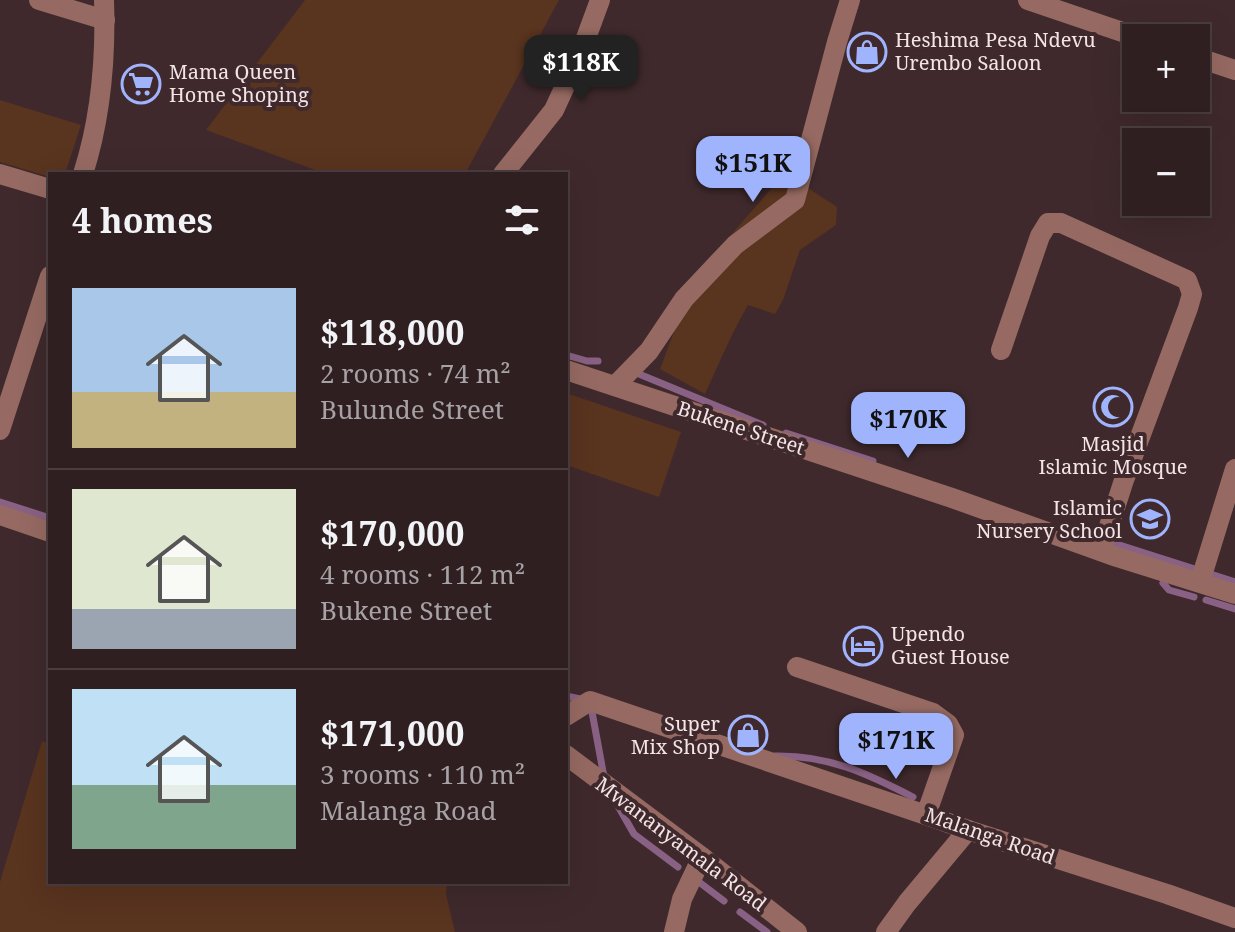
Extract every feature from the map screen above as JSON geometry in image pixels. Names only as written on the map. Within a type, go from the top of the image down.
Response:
[{"type":"street","points":[[39,0],[104,10],[99,111],[84,172]]},
{"type":"street","points":[[505,172],[554,110],[600,0]]},
{"type":"street","points":[[615,386],[649,351],[684,299],[735,245],[795,200],[850,0]]},
{"type":"street","points":[[1028,0],[1122,32]]},
{"type":"street","points":[[1210,62],[1235,70]]},
{"type":"street","points":[[0,174],[48,188]]},
{"type":"street","points":[[1001,350],[1040,236],[1048,223],[1061,223],[1187,280],[1192,294],[1188,308],[1101,551]]},
{"type":"street","points":[[0,430],[48,282]]},
{"type":"street","name":"Bukene Street","points":[[568,371],[1235,594]]},
{"type":"street","points":[[1200,582],[1235,469]]},
{"type":"street","points":[[0,515],[48,531]]},
{"type":"street","points":[[797,667],[933,713],[948,724],[954,735],[926,815]]},
{"type":"street","name":"Malanga Road","points":[[568,715],[590,701],[1235,918]]},
{"type":"street","name":"Mwananyamala Road","points":[[568,756],[797,932]]},
{"type":"street","points":[[886,932],[968,830]]},
{"type":"street","points":[[674,932],[682,899],[702,857]]},
{"type":"shaded area","points":[[305,0],[559,0],[466,172],[321,172],[206,130]]},
{"type":"shaded area","points":[[0,100],[81,125],[66,172],[48,172],[48,176],[0,162]]},
{"type":"shaded area","points":[[785,173],[837,207],[836,225],[800,250],[775,314],[748,305],[705,394],[660,369],[695,276]]},
{"type":"shaded area","points":[[568,394],[681,432],[659,497],[568,466]]},
{"type":"shaded area","points":[[42,741],[48,743],[48,884],[447,884],[446,894],[455,932],[0,932],[0,882]]},
{"type":"waterway","points":[[568,356],[598,361]]},
{"type":"waterway","points":[[634,372],[763,425]]},
{"type":"waterway","points":[[786,433],[873,461]]},
{"type":"waterway","points":[[0,502],[48,517]]},
{"type":"waterway","points":[[1107,541],[1235,582]]},
{"type":"waterway","points":[[1163,583],[1169,590],[1194,597]]},
{"type":"waterway","points":[[1206,600],[1235,609]]},
{"type":"waterway","points":[[568,696],[590,701],[604,777]]},
{"type":"waterway","points":[[775,756],[795,756],[847,767],[913,797]]},
{"type":"waterway","points":[[614,799],[634,834],[678,867]]},
{"type":"waterway","points":[[695,879],[724,901]]},
{"type":"waterway","points":[[740,912],[767,932]]},
{"type":"place","name":"Heshima Pesa Ndevu Urembo Saloon","points":[[867,52]]},
{"type":"place","name":"Mama Queen Home Shoping","points":[[141,84]]},
{"type":"place","name":"Masjid Islamic Mosque","points":[[1113,407]]},
{"type":"place","name":"Islamic Nursery School","points":[[1150,519]]},
{"type":"place","name":"Upendo Guest House","points":[[863,646]]},
{"type":"place","name":"Super Mix Shop","points":[[748,735]]}]
